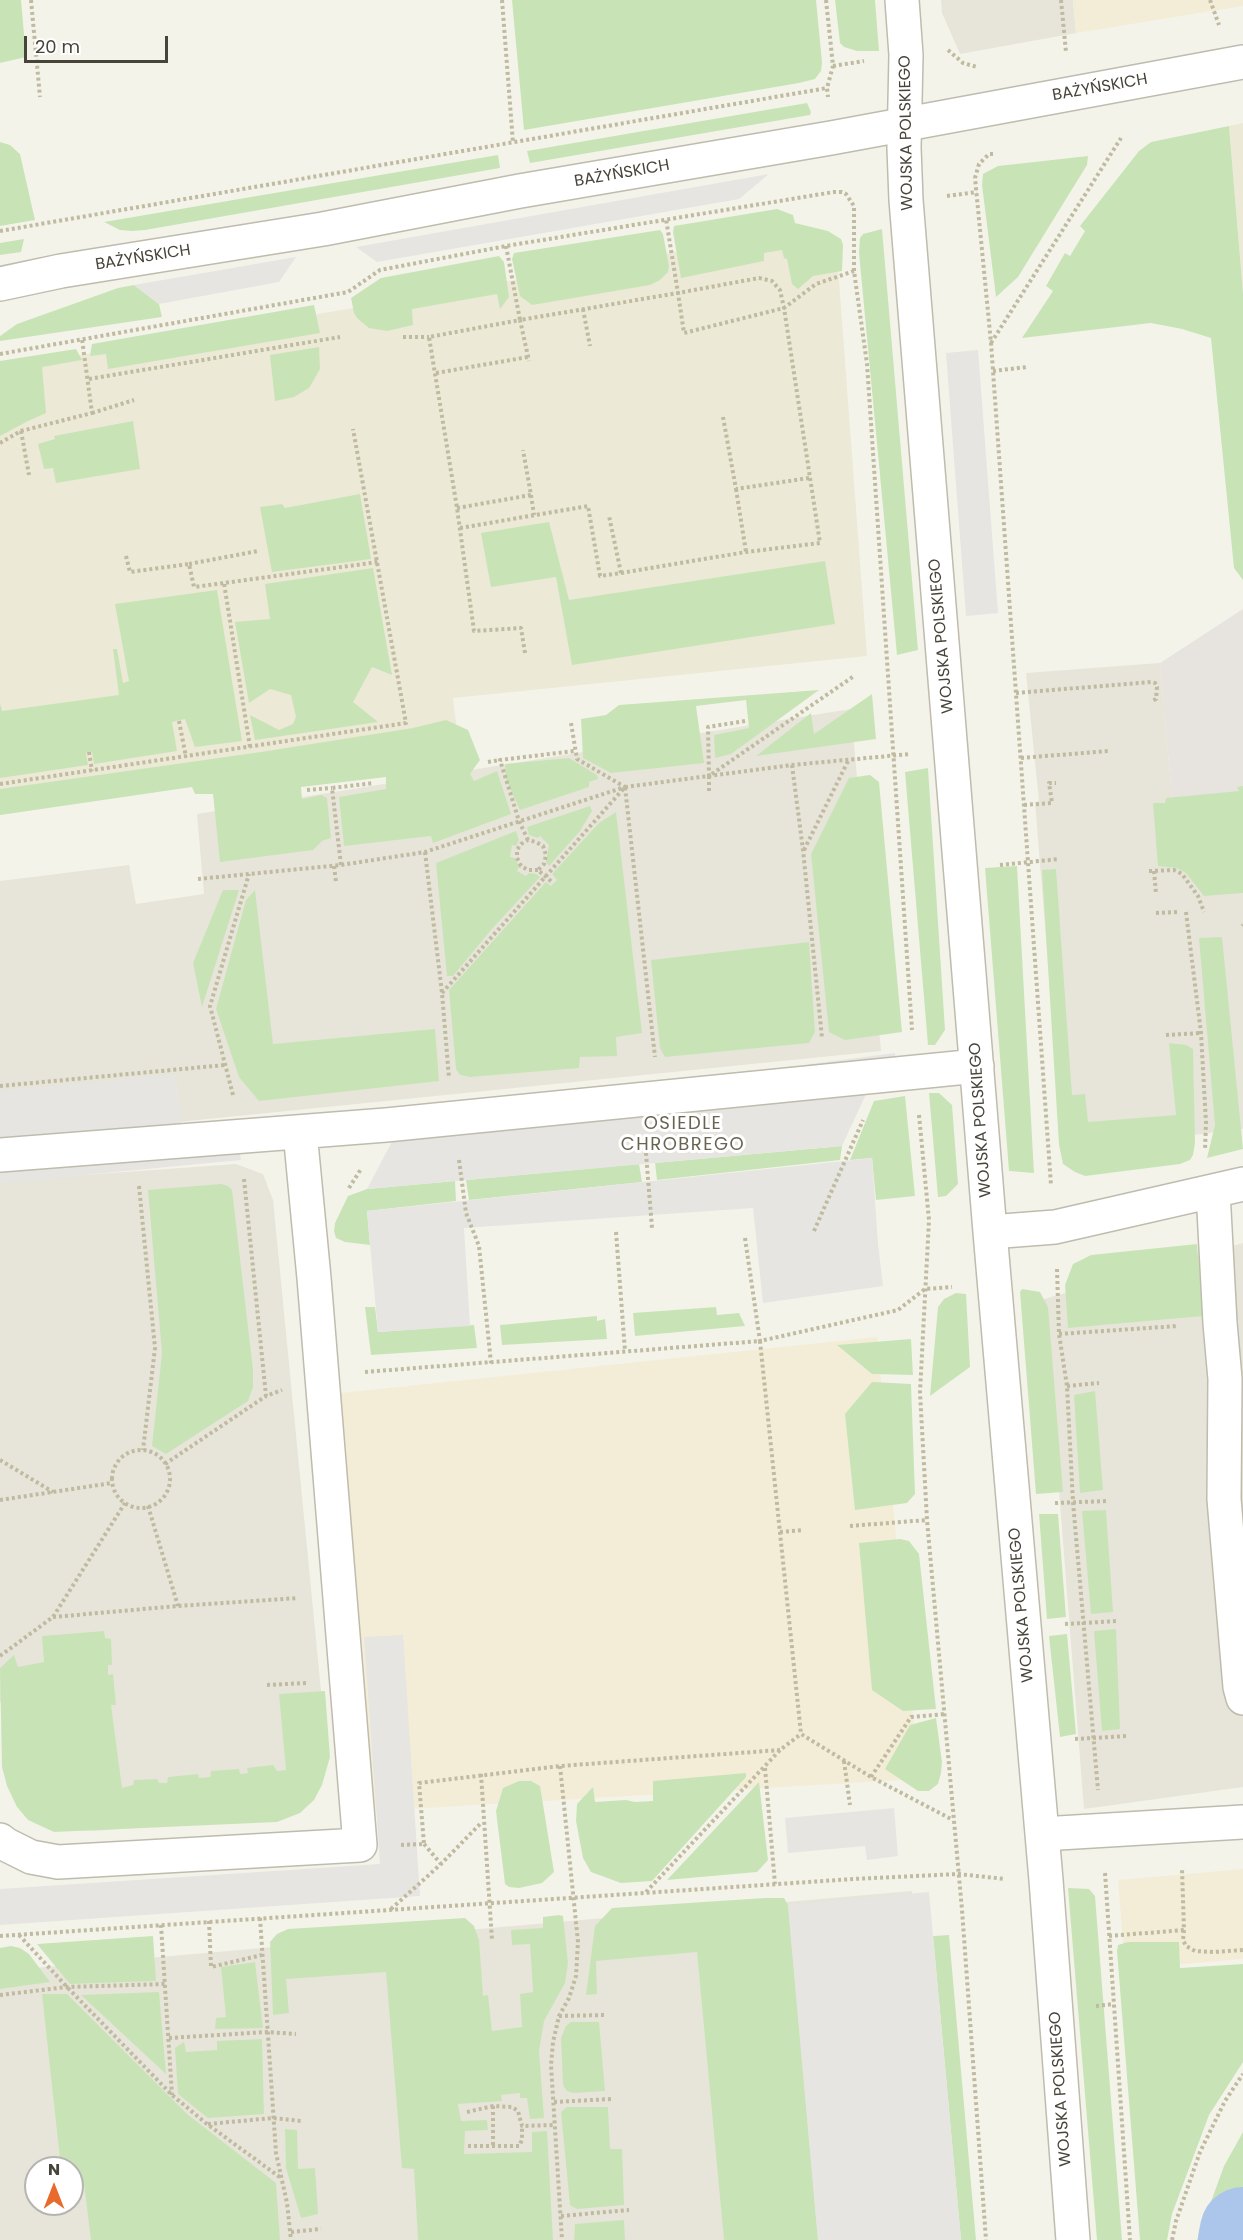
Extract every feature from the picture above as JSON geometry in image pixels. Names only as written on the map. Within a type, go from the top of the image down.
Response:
[{"type":"street","name":"WOJSKA POLSKIEGO","points":[[902,0],[906,55],[904,157],[907,212],[1013,1506],[1034,1742],[1049,1834],[1073,2240]]},
{"type":"street","name":"BAŻYŃSKICH","points":[[0,284],[61,271],[323,229],[520,191],[831,138],[1243,62]]},
{"type":"street","points":[[0,1155],[300,1132],[977,1066]]},
{"type":"street","points":[[0,1840],[31,1857],[58,1862],[360,1845],[300,1132]]},
{"type":"street","points":[[990,1232],[1055,1227],[1223,1198],[1220,1323],[1225,1379],[1224,1499],[1240,1687],[1243,1698]]},
{"type":"street","points":[[1049,1834],[1243,1822]]},
{"type":"path","points":[[31,0],[40,97]]},
{"type":"path","points":[[502,0],[513,142],[520,191]]},
{"type":"path","points":[[826,0],[833,66],[827,88],[831,138]]},
{"type":"path","points":[[1061,0],[1066,52]]},
{"type":"path","points":[[1210,0],[1220,29]]},
{"type":"path","points":[[944,41],[948,49],[963,63],[976,67],[1002,64],[1009,105]]},
{"type":"path","points":[[833,66],[868,61]]},
{"type":"path","points":[[0,231],[827,88]]},
{"type":"path","points":[[991,343],[1121,138]]},
{"type":"path","points":[[998,153],[989,154],[979,164],[975,178],[991,343],[1052,1192]]},
{"type":"path","points":[[0,354],[348,292],[380,270],[506,246],[842,192],[854,206],[854,271],[867,364],[913,1040]]},
{"type":"path","points":[[944,196],[977,192]]},
{"type":"path","points":[[666,219],[684,333],[784,308],[816,284],[854,271]]},
{"type":"path","points":[[436,373],[528,359],[506,246]]},
{"type":"path","points":[[403,337],[429,337],[759,278],[772,281],[780,290],[820,543],[746,552],[600,576],[588,506],[460,528]]},
{"type":"path","points":[[583,309],[590,346]]},
{"type":"path","points":[[89,379],[340,337]]},
{"type":"path","points":[[429,337],[457,508],[474,631],[521,628],[525,653]]},
{"type":"path","points":[[82,339],[92,412]]},
{"type":"path","points":[[993,371],[1027,367]]},
{"type":"path","points":[[0,443],[21,431],[134,400]]},
{"type":"path","points":[[723,417],[746,552]]},
{"type":"path","points":[[0,784],[406,723],[353,429]]},
{"type":"path","points":[[21,431],[30,475]]},
{"type":"path","points":[[523,450],[534,515]]},
{"type":"path","points":[[736,489],[809,478]]},
{"type":"path","points":[[457,508],[531,495]]},
{"type":"path","points":[[609,516],[621,573]]},
{"type":"path","points":[[126,556],[130,572],[258,551]]},
{"type":"path","points":[[189,564],[194,587],[378,562]]},
{"type":"path","points":[[224,583],[250,747]]},
{"type":"path","points":[[709,776],[854,676]]},
{"type":"path","points":[[1016,693],[1151,682],[1157,687],[1156,699],[1152,701]]},
{"type":"path","points":[[179,721],[186,757]]},
{"type":"path","points":[[709,794],[708,727],[745,721]]},
{"type":"path","points":[[571,723],[577,759],[625,786]]},
{"type":"path","points":[[488,762],[574,751]]},
{"type":"path","points":[[1021,758],[1108,751]]},
{"type":"path","points":[[89,752],[92,771]]},
{"type":"path","points":[[198,879],[334,866],[425,852],[625,786],[792,765],[914,754]]},
{"type":"path","points":[[803,850],[849,759]]},
{"type":"path","points":[[500,760],[519,821],[528,840]]},
{"type":"path","points":[[792,765],[824,1049]]},
{"type":"path","points":[[307,790],[374,783]]},
{"type":"path","points":[[1024,805],[1052,803],[1050,783],[1056,783]]},
{"type":"path","points":[[442,993],[625,786]]},
{"type":"path","points":[[625,786],[656,1067]]},
{"type":"path","points":[[332,788],[341,865]]},
{"type":"path","points":[[538,870],[544,864],[546,855],[543,846],[528,840],[517,850],[517,858],[521,866],[528,870],[538,870],[552,882]]},
{"type":"path","points":[[425,852],[442,993],[453,1118],[466,1213],[478,1246],[491,1363]]},
{"type":"path","points":[[1040,862],[1059,859]]},
{"type":"path","points":[[334,866],[336,882]]},
{"type":"path","points":[[1156,894],[1151,871],[1174,870],[1182,874],[1198,896],[1204,912]]},
{"type":"path","points":[[235,1104],[210,1006],[249,874]]},
{"type":"path","points":[[1156,913],[1177,912]]},
{"type":"path","points":[[1186,912],[1201,1033],[1205,1146]]},
{"type":"path","points":[[1166,1035],[1201,1033]]},
{"type":"path","points":[[0,1086],[225,1065]]},
{"type":"path","points":[[814,1231],[882,1076]]},
{"type":"path","points":[[642,1100],[651,1228]]},
{"type":"path","points":[[918,1104],[929,1220],[920,1392],[927,1520],[954,1820],[986,2240]]},
{"type":"path","points":[[344,1196],[361,1168]]},
{"type":"path","points":[[243,1172],[266,1396]]},
{"type":"path","points":[[138,1180],[155,1348],[143,1450]]},
{"type":"path","points":[[616,1232],[625,1351]]},
{"type":"path","points":[[745,1238],[760,1341],[801,1734]]},
{"type":"path","points":[[1058,1261],[1056,1275],[1059,1334],[1067,1386],[1073,1502],[1102,1831],[1130,2240]]},
{"type":"path","points":[[361,1373],[760,1341],[898,1310],[925,1289],[957,1286]]},
{"type":"path","points":[[1059,1334],[1220,1323]]},
{"type":"path","points":[[1067,1386],[1099,1383]]},
{"type":"path","points":[[165,1464],[266,1396],[287,1389]]},
{"type":"path","points":[[143,1450],[157,1455],[165,1464],[170,1479],[168,1490],[154,1505],[134,1507],[119,1498],[112,1483],[113,1470],[118,1461],[128,1453],[143,1450]]},
{"type":"path","points":[[0,1460],[53,1492]]},
{"type":"path","points":[[0,1500],[112,1483]]},
{"type":"path","points":[[1013,1506],[1108,1501]]},
{"type":"path","points":[[0,1656],[53,1617],[125,1503]]},
{"type":"path","points":[[148,1506],[178,1605]]},
{"type":"path","points":[[850,1526],[927,1520]]},
{"type":"path","points":[[780,1532],[803,1530]]},
{"type":"path","points":[[53,1617],[178,1605],[306,1597]]},
{"type":"path","points":[[1024,1629],[1083,1622],[1118,1622]]},
{"type":"path","points":[[871,1777],[911,1717],[945,1714]]},
{"type":"path","points":[[646,1892],[780,1750],[801,1734]]},
{"type":"path","points":[[801,1734],[871,1777],[954,1820]]},
{"type":"path","points":[[1034,1742],[1128,1736]]},
{"type":"path","points":[[441,1864],[424,1844],[419,1783],[560,1766],[780,1750]]},
{"type":"path","points":[[844,1761],[850,1805]]},
{"type":"path","points":[[560,1766],[578,1942],[576,1976],[569,1998],[558,2016],[551,2065],[562,2240]]},
{"type":"path","points":[[765,1767],[775,1884]]},
{"type":"path","points":[[482,1774],[483,1821],[492,1940]]},
{"type":"path","points":[[391,1909],[441,1864],[483,1821]]},
{"type":"path","points":[[360,1845],[424,1844]]},
{"type":"path","points":[[1182,1867],[1186,1946],[1194,1951],[1243,1950]]},
{"type":"path","points":[[0,1936],[775,1884],[958,1874],[1015,1880]]},
{"type":"path","points":[[260,1918],[276,2153],[291,2240]]},
{"type":"path","points":[[209,1921],[211,1967],[263,1955]]},
{"type":"path","points":[[162,1925],[172,2095]]},
{"type":"path","points":[[1109,1936],[1184,1930]]},
{"type":"path","points":[[19,1935],[67,1988],[172,2095],[280,2178]]},
{"type":"path","points":[[0,1995],[67,1988],[165,1984]]},
{"type":"path","points":[[558,2016],[605,2015]]},
{"type":"path","points":[[169,2038],[267,2032],[296,2034]]},
{"type":"path","points":[[1172,2240],[1176,2221],[1200,2152],[1225,2101],[1243,2074]]},
{"type":"path","points":[[554,2102],[611,2099]]},
{"type":"path","points":[[493,2106],[493,2147]]},
{"type":"path","points":[[467,2112],[493,2106],[512,2106],[518,2110],[522,2126],[522,2140],[519,2146],[468,2146]]},
{"type":"path","points":[[207,2124],[273,2118],[301,2121]]},
{"type":"path","points":[[522,2126],[555,2125]]},
{"type":"path","points":[[561,2216],[629,2210]]},
{"type":"path","points":[[291,2232],[321,2229]]},
{"type":"shaded area","points":[[941,0],[1073,0],[1076,33],[960,54],[942,13]]},
{"type":"shaded area","points":[[1073,0],[1243,0],[1243,6],[1076,33]]},
{"type":"shaded area","points":[[1243,123],[1243,293],[1229,126]]},
{"type":"shaded area","points":[[769,174],[739,199],[377,262],[356,247]]},
{"type":"shaded area","points":[[804,230],[837,254],[867,656],[453,698],[459,747],[0,815],[0,369]]},
{"type":"shaded area","points":[[296,257],[279,282],[159,304],[134,285]]},
{"type":"shaded area","points":[[978,350],[998,613],[966,616],[946,353]]},
{"type":"shaded area","points":[[1243,609],[1243,791],[1172,798],[1160,663]]},
{"type":"shaded area","points":[[1160,663],[1172,797],[1243,791],[1243,1129],[1063,1151],[1035,802],[1039,801],[1026,673]]},
{"type":"shaded area","points":[[851,709],[881,1051],[0,1140],[0,881],[129,865],[136,904],[204,894],[197,814]]},
{"type":"shaded area","points":[[895,1053],[896,1065],[879,1066],[842,1146],[367,1189],[405,1117]]},
{"type":"shaded area","points":[[176,1074],[185,1155],[239,1149],[241,1160],[0,1183],[0,1091]]},
{"type":"shaded area","points":[[872,1158],[883,1286],[763,1303],[753,1208],[464,1228],[470,1326],[378,1332],[367,1211]]},
{"type":"shaded area","points":[[236,1164],[263,1174],[273,1200],[327,1752],[287,1817],[94,1831],[58,1829],[0,1701],[0,1181]]},
{"type":"shaded area","points":[[1243,1243],[1243,1787],[1084,1809],[1044,1299]]},
{"type":"shaded area","points":[[877,1337],[919,1779],[340,1813],[312,1396]]},
{"type":"shaded area","points":[[403,1635],[420,1896],[0,1925],[0,1889],[380,1864],[364,1637]]},
{"type":"shaded area","points":[[894,1808],[898,1856],[867,1860],[865,1846],[788,1853],[785,1818]]},
{"type":"shaded area","points":[[1243,1869],[1243,1959],[1125,1969],[1118,1880]]},
{"type":"shaded area","points":[[912,1891],[942,2240],[0,2240],[0,1971]]},
{"type":"shaded area","points":[[929,1892],[961,2240],[818,2240],[788,1905]]},
{"type":"green space","points":[[0,0],[21,0],[26,57],[0,63]]},
{"type":"green space","points":[[512,0],[816,0],[821,71],[815,79],[799,83],[524,130]]},
{"type":"green space","points":[[835,0],[875,0],[879,51],[857,51],[844,47],[840,43]]},
{"type":"green space","points":[[807,103],[810,115],[530,163],[527,151]]},
{"type":"green space","points":[[1229,126],[1243,293],[1243,580],[1234,568],[1211,338],[1151,323],[1022,338],[1053,291],[1046,286],[1065,253],[1070,256],[1085,231],[1080,226],[1139,151],[1151,142]]},
{"type":"green space","points":[[0,142],[10,145],[20,154],[35,220],[0,226]]},
{"type":"green space","points":[[498,155],[500,168],[145,230],[120,230],[104,222]]},
{"type":"green space","points":[[1088,156],[1087,165],[1018,277],[996,297],[982,185],[983,174],[998,166]]},
{"type":"green space","points":[[777,209],[793,215],[795,223],[828,231],[841,239],[843,245],[842,271],[813,276],[798,289],[792,284],[787,259],[784,258],[782,250],[764,253],[764,261],[681,278],[674,226]]},
{"type":"green space","points":[[882,229],[918,650],[897,655],[859,253],[860,238],[863,234]]},
{"type":"green space","points":[[660,230],[663,234],[668,272],[660,280],[650,285],[532,305],[520,296],[512,259],[514,253]]},
{"type":"green space","points":[[24,239],[21,252],[0,255],[0,243]]},
{"type":"green space","points":[[499,256],[504,262],[509,297],[500,309],[497,294],[412,309],[413,325],[387,331],[369,328],[354,313],[351,298],[381,278]]},
{"type":"green space","points":[[134,285],[159,304],[162,317],[0,341],[0,336],[17,324],[118,288]]},
{"type":"green space","points":[[314,305],[320,333],[108,369],[106,354],[90,356],[92,344]]},
{"type":"green space","points":[[319,347],[320,369],[309,388],[294,397],[275,401],[270,355]]},
{"type":"green space","points":[[76,349],[82,360],[42,367],[46,413],[0,436],[0,361]]},
{"type":"green space","points":[[133,421],[140,469],[56,483],[53,468],[44,469],[38,444],[55,439],[54,436]]},
{"type":"green space","points":[[360,494],[371,559],[272,572],[260,507],[282,504],[285,508]]},
{"type":"green space","points":[[549,522],[569,600],[825,561],[835,624],[572,665],[556,577],[491,587],[481,533]]},
{"type":"green space","points":[[373,568],[392,675],[372,667],[353,702],[378,722],[255,740],[250,715],[279,730],[293,724],[296,717],[291,695],[270,689],[249,703],[235,622],[270,619],[265,584]]},
{"type":"green space","points":[[217,590],[242,741],[195,747],[185,719],[172,722],[177,751],[94,764],[92,752],[89,752],[86,753],[88,765],[0,778],[0,703],[2,711],[119,695],[113,649],[117,649],[123,683],[129,681],[115,604]]},
{"type":"green space","points":[[819,690],[731,754],[715,758],[714,735],[749,728],[746,700],[696,706],[704,763],[611,773],[583,758],[581,719],[606,715],[619,705]]},
{"type":"green space","points":[[872,694],[876,739],[756,756],[811,713],[814,734]]},
{"type":"green space","points":[[446,720],[468,730],[480,760],[470,774],[474,781],[497,771],[511,814],[433,843],[431,836],[344,846],[339,797],[386,789],[386,777],[301,787],[302,799],[321,795],[327,798],[331,838],[322,841],[313,850],[220,862],[213,794],[195,794],[192,787],[0,815],[0,789],[261,752],[413,728]]},
{"type":"green space","points":[[569,758],[597,775],[598,779],[589,782],[589,787],[520,810],[506,779],[505,764]]},
{"type":"green space","points":[[928,768],[945,1030],[935,1045],[928,1045],[905,772]]},
{"type":"green space","points":[[870,775],[879,782],[902,1032],[845,1040],[829,1032],[811,854],[849,778]]},
{"type":"green space","points":[[1243,786],[1243,893],[1204,896],[1186,873],[1177,868],[1158,866],[1153,803],[1165,803],[1166,798],[1239,791],[1237,787]]},
{"type":"green space","points":[[590,806],[592,811],[580,831],[549,866],[546,862],[549,845],[540,836],[538,838],[529,835],[527,827]]},
{"type":"green space","points":[[616,812],[642,1033],[616,1037],[617,1056],[580,1057],[579,1068],[470,1077],[460,1075],[456,1069],[449,990],[546,882],[551,886],[557,880],[552,874],[599,823]]},
{"type":"green space","points":[[516,831],[519,840],[516,846],[512,845],[510,857],[515,858],[519,867],[517,871],[526,876],[529,873],[540,877],[491,930],[453,976],[447,976],[436,863]]},
{"type":"green space","points":[[1017,866],[1034,1173],[1009,1171],[985,868]]},
{"type":"green space","points":[[1056,869],[1072,1095],[1085,1094],[1088,1122],[1176,1115],[1169,1043],[1186,1045],[1193,1049],[1195,1143],[1190,1160],[1180,1164],[1085,1176],[1063,1164],[1059,1145],[1042,870]]},
{"type":"green space","points":[[223,890],[239,890],[202,1007],[193,963]]},
{"type":"green space","points":[[255,890],[273,1044],[435,1029],[439,1081],[259,1101],[239,1077],[216,1009],[246,900]]},
{"type":"green space","points":[[1222,937],[1243,1149],[1207,1158],[1215,1125],[1199,938]]},
{"type":"green space","points":[[809,942],[815,1032],[809,1043],[665,1057],[660,1048],[651,960]]},
{"type":"green space","points":[[929,1093],[939,1093],[952,1105],[958,1184],[946,1196],[938,1197]]},
{"type":"green space","points":[[905,1096],[915,1196],[876,1200],[872,1158],[850,1160],[874,1101]]},
{"type":"green space","points":[[842,1146],[840,1160],[657,1180],[655,1163]]},
{"type":"green space","points":[[639,1164],[642,1182],[469,1200],[466,1180]]},
{"type":"green space","points":[[455,1181],[456,1201],[367,1211],[370,1245],[345,1242],[336,1238],[335,1223],[348,1196],[367,1189]]},
{"type":"green space","points":[[221,1184],[232,1190],[253,1370],[253,1387],[248,1401],[166,1454],[152,1446],[162,1353],[148,1190]]},
{"type":"green space","points":[[1197,1244],[1203,1316],[1068,1328],[1065,1285],[1073,1264],[1091,1255]]},
{"type":"green space","points":[[1022,1289],[1040,1292],[1048,1307],[1063,1492],[1036,1494],[1020,1292]]},
{"type":"green space","points":[[956,1293],[966,1294],[970,1367],[930,1396],[938,1307],[944,1299]]},
{"type":"green space","points":[[365,1307],[375,1307],[378,1332],[474,1325],[477,1348],[371,1355]]},
{"type":"green space","points":[[716,1307],[717,1315],[739,1313],[745,1326],[635,1336],[633,1313]]},
{"type":"green space","points":[[597,1316],[597,1321],[605,1319],[607,1339],[502,1345],[500,1325]]},
{"type":"green space","points":[[911,1339],[913,1375],[872,1374],[837,1345]]},
{"type":"green space","points":[[872,1382],[911,1384],[915,1494],[907,1503],[855,1510],[845,1414]]},
{"type":"green space","points":[[1095,1391],[1103,1490],[1080,1493],[1074,1395]]},
{"type":"green space","points":[[1106,1510],[1113,1612],[1091,1614],[1082,1511]]},
{"type":"green space","points":[[1039,1514],[1058,1514],[1066,1617],[1047,1619]]},
{"type":"green space","points":[[900,1539],[909,1541],[919,1554],[936,1709],[903,1711],[872,1690],[859,1543]]},
{"type":"green space","points":[[1116,1629],[1120,1729],[1102,1731],[1094,1631]]},
{"type":"green space","points":[[104,1631],[105,1638],[111,1639],[112,1665],[108,1665],[108,1675],[113,1674],[116,1705],[111,1705],[122,1788],[133,1785],[134,1780],[157,1779],[159,1783],[167,1783],[168,1777],[198,1774],[199,1778],[210,1777],[211,1771],[239,1769],[240,1774],[248,1773],[247,1768],[273,1765],[277,1771],[286,1770],[279,1694],[325,1691],[330,1757],[322,1785],[314,1800],[300,1813],[277,1822],[54,1832],[28,1820],[17,1807],[7,1786],[2,1767],[0,1668],[14,1655],[18,1667],[44,1662],[42,1636]]},
{"type":"green space","points":[[1067,1634],[1076,1734],[1060,1737],[1049,1636]]},
{"type":"green space","points":[[936,1718],[942,1762],[941,1773],[938,1784],[929,1791],[918,1791],[885,1769],[910,1725]]},
{"type":"green space","points":[[746,1773],[746,1777],[652,1881],[621,1883],[591,1872],[583,1858],[576,1821],[577,1804],[593,1787],[595,1802],[653,1801],[653,1781]]},
{"type":"green space","points":[[519,1781],[531,1781],[540,1786],[554,1872],[542,1883],[519,1888],[505,1884],[496,1811],[503,1788]]},
{"type":"green space","points":[[759,1782],[768,1860],[757,1872],[667,1880]]},
{"type":"green space","points":[[1068,1888],[1089,1889],[1095,1896],[1122,2240],[1097,2240]]},
{"type":"green space","points":[[784,1898],[788,1905],[818,2240],[724,2240],[697,1952],[596,1961],[597,1994],[586,1995],[595,1926],[612,1908]]},
{"type":"green space","points":[[563,1916],[568,1963],[565,1983],[544,2021],[539,2051],[544,2118],[530,2119],[527,2098],[520,2098],[520,2093],[501,2095],[502,2101],[458,2104],[461,2121],[487,2120],[488,2130],[465,2131],[464,2154],[532,2152],[532,2132],[547,2131],[553,2240],[418,2240],[414,2169],[402,2168],[386,1972],[286,1979],[289,2013],[273,2015],[270,1942],[277,1934],[288,1929],[465,1918],[474,1926],[479,1940],[483,1996],[488,1995],[492,2031],[522,2027],[520,1994],[533,1992],[530,1944],[512,1945],[511,1930],[543,1928],[543,1917]]},
{"type":"green space","points":[[949,1935],[976,2240],[961,2240],[933,1936]]},
{"type":"green space","points":[[153,1936],[156,1981],[70,1984],[37,1944]]},
{"type":"green space","points":[[1128,1942],[1179,1942],[1180,1968],[1243,1964],[1243,2062],[1209,2115],[1172,2214],[1167,2240],[1140,2240],[1117,1951],[1118,1945]]},
{"type":"green space","points":[[11,1946],[20,1948],[29,1954],[50,1982],[0,1989],[0,1948]]},
{"type":"green space","points":[[255,1962],[263,2028],[215,2029],[216,2018],[226,2017],[221,1967]]},
{"type":"green space","points":[[159,1992],[166,2074],[81,1995]]},
{"type":"green space","points":[[42,1994],[67,1994],[187,2114],[276,2183],[280,2240],[91,2240],[84,2184],[84,2156],[60,2156]]},
{"type":"green space","points":[[571,2022],[599,2022],[605,2091],[573,2093],[567,2091],[563,2085],[561,2038],[566,2026]]},
{"type":"green space","points":[[262,2039],[264,2114],[208,2118],[178,2094],[175,2048],[184,2042],[186,2052],[217,2050],[217,2041]]},
{"type":"green space","points":[[567,2107],[608,2107],[610,2149],[622,2149],[624,2205],[577,2209],[570,2205],[561,2112]]},
{"type":"green space","points":[[285,2129],[297,2130],[298,2169],[315,2168],[318,2214],[301,2218],[286,2168]]},
{"type":"green space","points":[[1243,2132],[1243,2240],[1197,2240],[1224,2166]]},
{"type":"green space","points":[[624,2220],[625,2240],[574,2240],[575,2224]]},
{"type":"waterway","points":[[1241,2240],[1243,2230]]},
{"type":"district","name":"OSIEDLE CHROBREGO","points":[[683,1134]]}]
